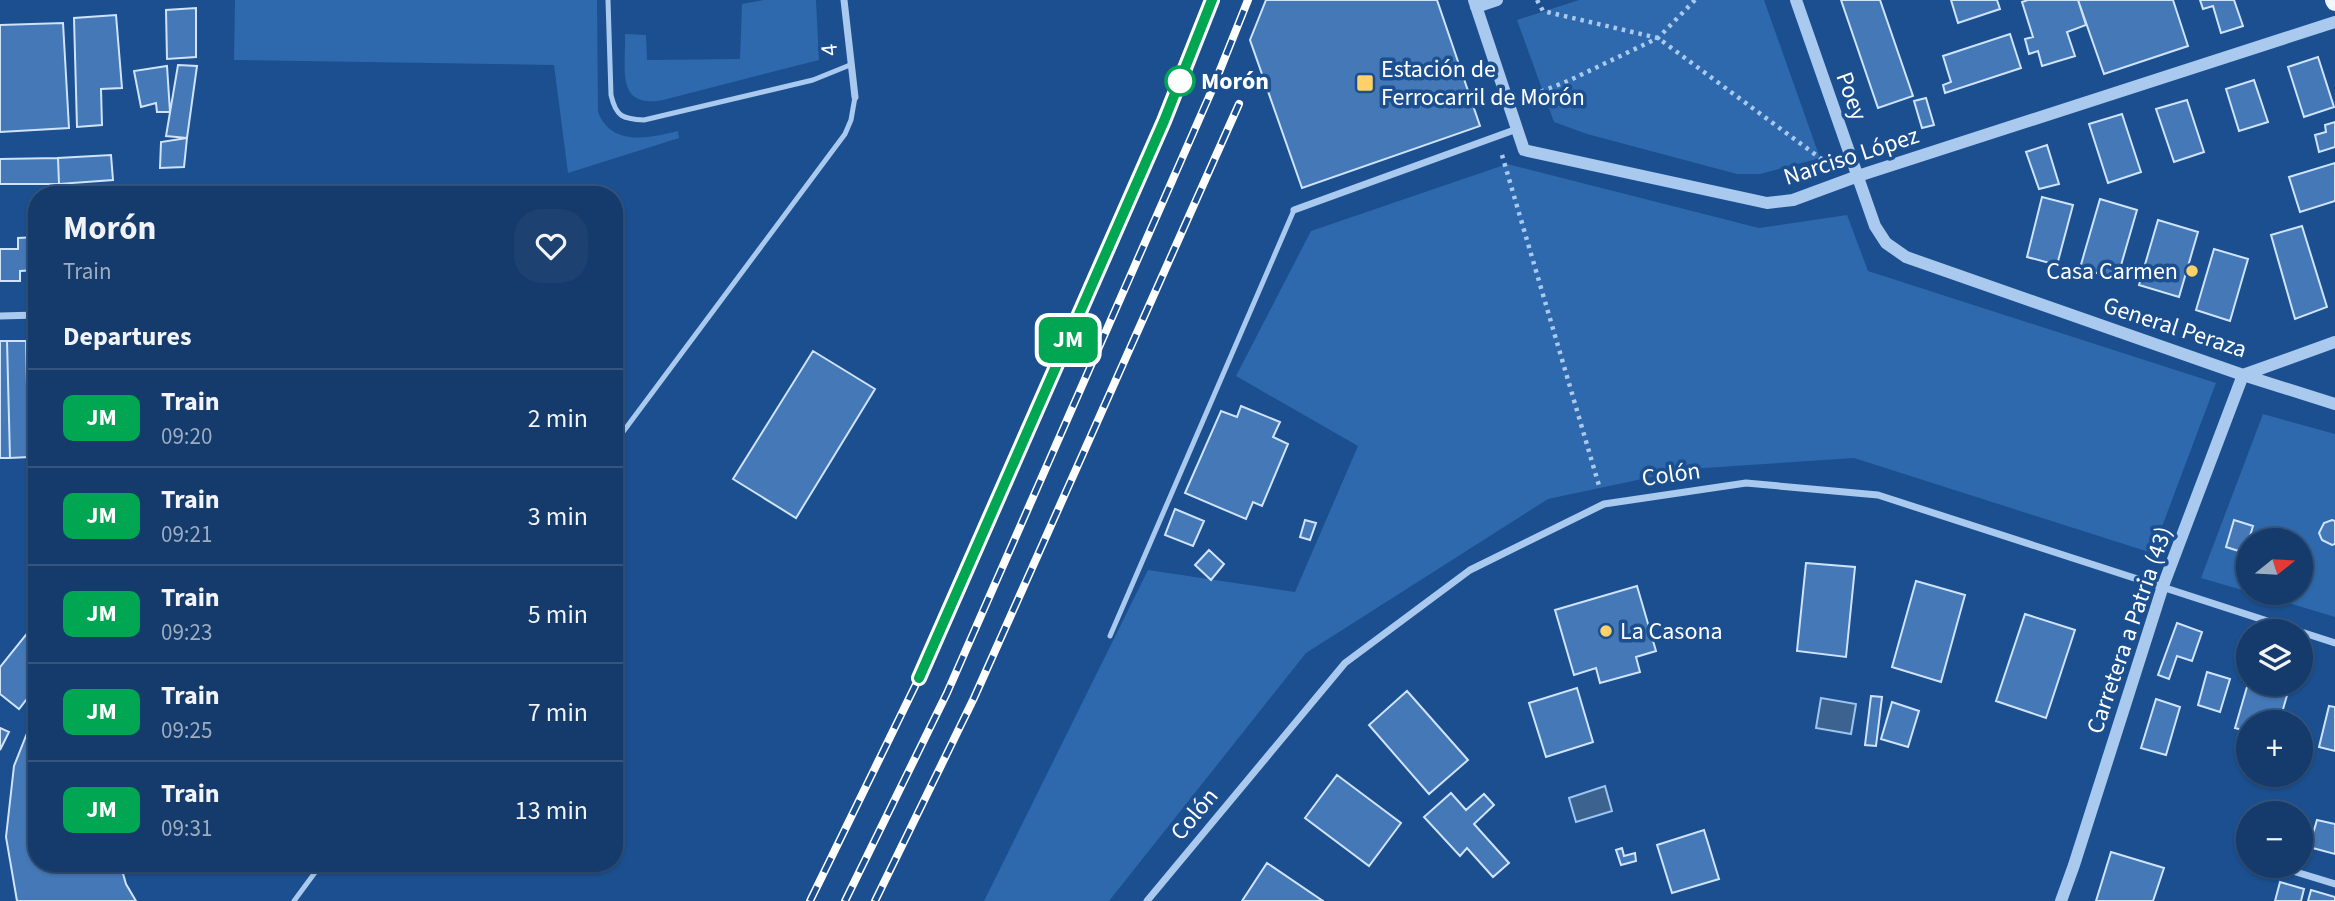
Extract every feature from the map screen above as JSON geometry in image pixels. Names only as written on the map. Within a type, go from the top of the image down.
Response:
[{"type":"street","name":"4","points":[[844,0],[855,97]]},
{"type":"street","points":[[1475,3],[1497,0]]},
{"type":"street","name":"Poey","points":[[1796,0],[1875,226],[1886,243]]},
{"type":"street","name":"Narciso López","points":[[1475,3],[1524,150],[1767,203],[1793,200],[1858,176],[2335,22]]},
{"type":"street","points":[[1294,210],[1517,129]]},
{"type":"street","name":"General Peraza","points":[[1886,243],[1906,257],[2243,375],[2335,342]]},
{"type":"street","points":[[0,316],[28,315]]},
{"type":"street","points":[[2243,375],[2335,404]]},
{"type":"street","name":"Carretera a Patria (43)","points":[[2061,901],[2163,586],[2243,375]]},
{"type":"street","name":"Colón","points":[[1147,901],[1345,663],[1470,570],[1604,503],[1746,483],[1878,495],[2335,643]]},
{"type":"street","points":[[2313,877],[2335,884]]},
{"type":"lane","points":[[608,0],[611,95],[614,110],[627,120],[644,120],[813,80],[850,65]]},
{"type":"lane","points":[[623,432],[845,134],[851,120],[855,97]]},
{"type":"lane","points":[[1110,636],[1294,210]]},
{"type":"lane","points":[[294,901],[315,872]]},
{"type":"path","points":[[1537,0],[1543,11],[1658,38],[1821,158],[1858,176]]},
{"type":"path","points":[[1508,104],[1556,86],[1658,38],[1695,0]]},
{"type":"path","points":[[1496,136],[1604,503]]},
{"type":"shaded area","points":[[235,0],[597,0],[598,112],[604,123],[612,131],[632,137],[678,131],[679,138],[568,173],[554,65],[234,60]]},
{"type":"shaded area","points":[[764,0],[816,0],[819,60],[663,100],[648,101],[637,98],[630,92],[625,73],[625,34],[646,35],[647,60],[740,59],[742,4]]},
{"type":"shaded area","points":[[1579,0],[1764,0],[1820,158],[1760,174],[1737,174],[1587,134],[1554,122],[1517,20]]},
{"type":"shaded area","points":[[1507,164],[1759,228],[1847,215],[1868,271],[2216,383],[2152,553],[1854,458],[1689,469],[1548,499],[1306,653],[1109,901],[984,901],[1148,570],[1295,592],[1358,446],[1236,376],[1311,231]]},
{"type":"shaded area","points":[[2263,414],[2335,434],[2335,617],[2298,606],[2314,606],[2314,528],[2236,528],[2236,588],[2201,578]]},
{"type":"shaded area","points":[[1821,698],[1856,704],[1851,734],[1816,728]]},
{"type":"shaded area","points":[[1605,786],[1612,811],[1576,822],[1569,798]]},
{"type":"building","name":"Estación de Ferrocarril de Morón","points":[[1266,0],[1437,0],[1480,126],[1302,188],[1250,40]]},
{"type":"building","points":[[1841,0],[1880,0],[1913,96],[1878,108]]},
{"type":"building","points":[[1951,0],[1997,0],[2000,9],[1958,23]]},
{"type":"building","points":[[2078,0],[2086,25],[2067,32],[2075,56],[2042,66],[2038,51],[2029,54],[2025,39],[2033,37],[2022,2]]},
{"type":"building","points":[[2078,0],[2173,0],[2188,46],[2104,74]]},
{"type":"building","points":[[2200,0],[2234,0],[2243,26],[2221,33],[2213,6],[2203,9]]},
{"type":"building","points":[[196,8],[196,57],[167,59],[166,10]]},
{"type":"building","points":[[116,15],[122,88],[101,89],[102,125],[77,127],[74,18]]},
{"type":"building","points":[[63,23],[69,128],[0,132],[0,25]]},
{"type":"building","points":[[2010,34],[2021,68],[1945,93],[1943,85],[1951,82],[1943,56]]},
{"type":"building","points":[[2318,57],[2334,107],[2304,117],[2288,67]]},
{"type":"building","points":[[178,65],[197,66],[187,138],[166,136]]},
{"type":"building","points":[[167,66],[170,112],[157,112],[156,103],[141,107],[134,71]]},
{"type":"building","points":[[2254,80],[2268,122],[2239,131],[2226,89]]},
{"type":"building","points":[[1926,98],[1934,125],[1922,128],[1914,101]]},
{"type":"building","points":[[2187,100],[2204,152],[2174,162],[2156,109]]},
{"type":"building","points":[[2122,114],[2141,172],[2108,183],[2089,124]]},
{"type":"building","points":[[2335,122],[2335,147],[2319,152],[2315,135],[2326,132],[2325,125]]},
{"type":"building","points":[[187,138],[184,167],[160,168],[161,142]]},
{"type":"building","points":[[2047,145],[2059,184],[2039,189],[2026,152]]},
{"type":"building","points":[[111,155],[113,180],[59,184],[58,158]]},
{"type":"building","points":[[58,158],[59,184],[0,184],[0,159]]},
{"type":"building","points":[[2335,163],[2335,201],[2300,212],[2289,177]]},
{"type":"building","points":[[2042,197],[2073,205],[2057,265],[2027,257]]},
{"type":"building","points":[[2100,199],[2137,210],[2117,279],[2080,268]]},
{"type":"building","points":[[2158,220],[2198,232],[2179,297],[2139,285]]},
{"type":"building","points":[[2302,226],[2327,307],[2295,319],[2271,235]]},
{"type":"building","points":[[28,237],[28,271],[20,271],[20,281],[0,281],[0,249],[18,249],[18,238]]},
{"type":"building","points":[[2214,249],[2248,259],[2230,321],[2196,310]]},
{"type":"building","points":[[0,341],[7,341],[10,458],[0,458]]},
{"type":"building","points":[[7,341],[26,341],[28,457],[10,458]]},
{"type":"building","points":[[26,341],[28,341],[28,430]]},
{"type":"building","points":[[813,351],[875,389],[796,518],[733,479]]},
{"type":"building","points":[[1241,406],[1280,422],[1273,437],[1288,444],[1262,506],[1253,502],[1246,519],[1185,493],[1221,411],[1237,417]]},
{"type":"building","points":[[1175,509],[1204,521],[1193,546],[1165,535]]},
{"type":"building","points":[[1305,520],[1316,523],[1310,540],[1300,537]]},
{"type":"building","points":[[2234,520],[2253,526],[2236,528],[2236,550],[2226,547]]},
{"type":"building","points":[[2335,521],[2335,544],[2332,545],[2322,540],[2319,533],[2324,523]]},
{"type":"building","points":[[1209,550],[1224,564],[1211,580],[1195,565]]},
{"type":"building","points":[[1806,563],[1855,567],[1846,657],[1797,651]]},
{"type":"building","points":[[1916,581],[1965,595],[1941,682],[1892,667]]},
{"type":"building","name":"La Casona","points":[[1637,586],[1656,651],[1636,657],[1640,672],[1600,683],[1596,668],[1574,675],[1555,610]]},
{"type":"building","points":[[2025,614],[2075,630],[2046,718],[1996,701]]},
{"type":"building","points":[[2177,623],[2202,632],[2192,661],[2177,656],[2169,679],[2158,675]]},
{"type":"building","points":[[28,632],[28,698],[19,709],[0,694],[0,667]]},
{"type":"building","points":[[2207,672],[2230,679],[2220,712],[2198,705]]},
{"type":"building","points":[[1577,688],[1593,742],[1546,757],[1529,703]]},
{"type":"building","points":[[1407,691],[1468,760],[1429,794],[1369,725]]},
{"type":"building","points":[[1871,696],[1882,697],[1876,746],[1865,745]]},
{"type":"building","points":[[2244,696],[2287,696],[2283,710],[2240,710]]},
{"type":"building","points":[[2156,699],[2180,707],[2166,755],[2141,748]]},
{"type":"building","points":[[1892,702],[1919,711],[1908,747],[1881,739]]},
{"type":"building","points":[[2329,706],[2335,707],[2335,751],[2319,747]]},
{"type":"building","points":[[0,728],[9,732],[0,750]]},
{"type":"building","points":[[28,731],[28,872],[123,872],[136,901],[17,901],[6,837],[14,766]]},
{"type":"building","points":[[1337,775],[1401,823],[1369,866],[1305,818]]},
{"type":"building","points":[[1451,793],[1466,810],[1484,794],[1494,805],[1474,824],[1509,863],[1493,877],[1467,848],[1460,856],[1424,817]]},
{"type":"building","points":[[2317,820],[2335,824],[2335,854],[2313,848]]},
{"type":"building","points":[[1704,830],[1719,879],[1672,893],[1657,845]]},
{"type":"building","points":[[1622,848],[1624,856],[1635,853],[1636,861],[1621,865],[1616,850]]},
{"type":"building","points":[[2111,852],[2164,868],[2153,901],[2096,901]]},
{"type":"building","points":[[1267,863],[1323,901],[1242,901]]},
{"type":"building","points":[[2280,882],[2304,889],[2301,901],[2275,901]]},
{"type":"building","points":[[2311,890],[2335,897],[2335,901],[2308,901]]},
{"type":"railway","points":[[810,901],[919,678],[1164,121],[1212,0]]},
{"type":"railway","points":[[845,901],[947,693],[1212,90],[1248,0]]},
{"type":"railway","points":[[875,901],[974,698],[1239,104]]},
{"type":"train","name":"JM","points":[[919,678],[1164,121],[1212,0]]},
{"type":"place","name":"Morón","points":[[1180,81]]},
{"type":"place","name":"Estación de Ferrocarril de Morón","points":[[1365,83]]},
{"type":"place","name":"Casa Carmen","points":[[2192,271]]},
{"type":"place","name":"La Casona","points":[[1606,631]]}]
